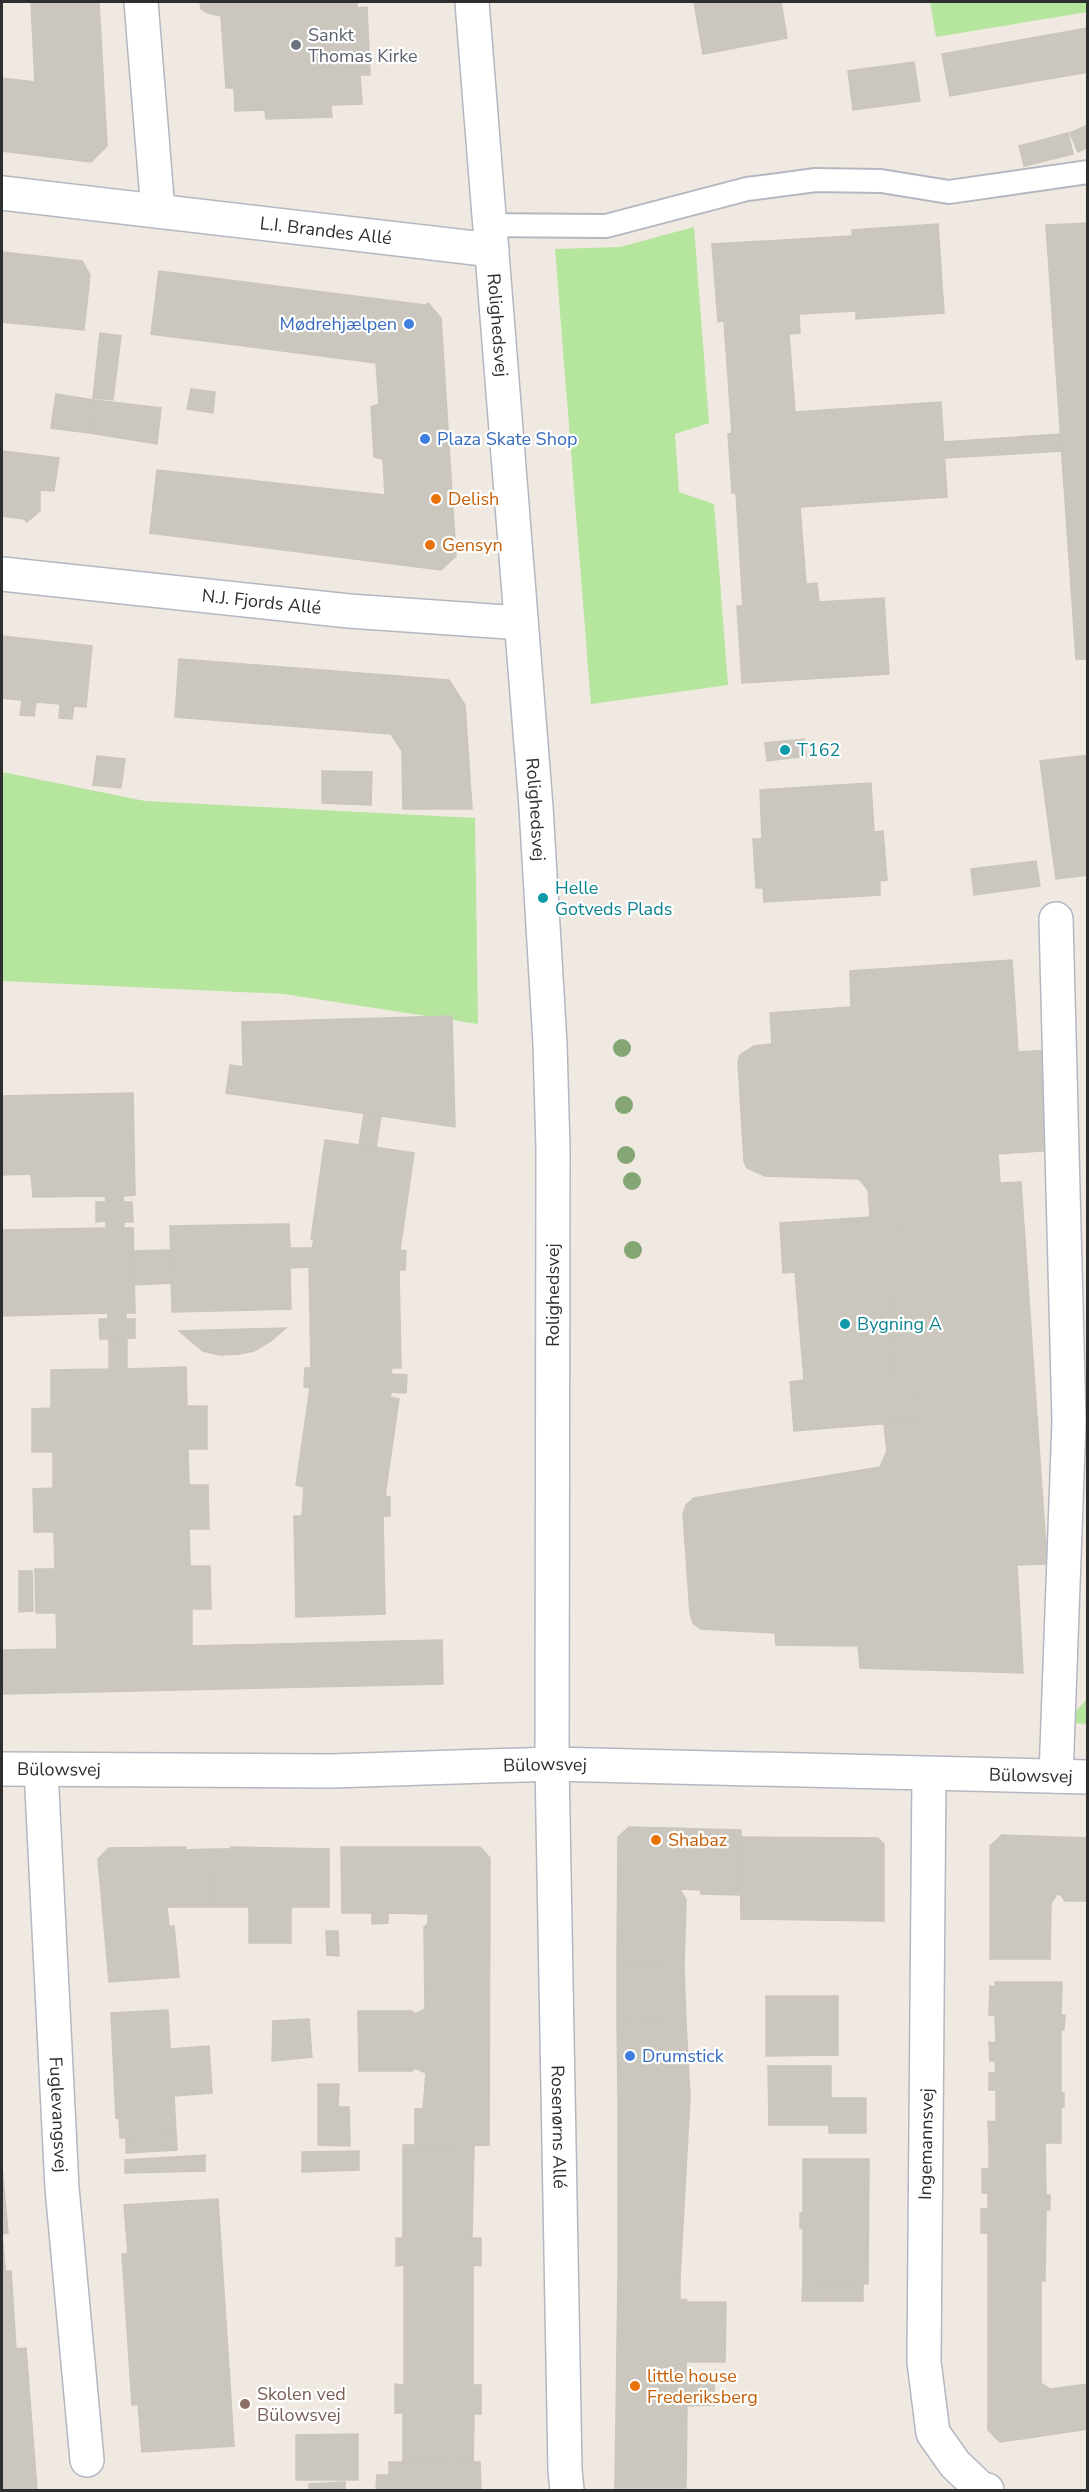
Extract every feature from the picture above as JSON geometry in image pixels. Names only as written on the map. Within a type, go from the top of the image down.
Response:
[{"type":"street","points":[[141,2],[158,211]]},
{"type":"street","name":"Rolighedsvej","points":[[472,2],[547,968],[554,1150],[552,1764]]},
{"type":"street","name":"L.I. Brandes Allé","points":[[2,193],[158,211],[491,238]]},
{"type":"street","name":"N.J. Fjords Allé","points":[[2,574],[349,611],[521,623]]},
{"type":"street","points":[[1056,919],[1078,1422],[1072,1777]]},
{"type":"street","name":"Bülowsvej","points":[[2,1769],[331,1771],[552,1764],[1072,1777]]},
{"type":"street","name":"Rosenørns Allé","points":[[552,1764],[564,2458],[567,2490]]},
{"type":"street","name":"Fuglevangsvej","points":[[40,1770],[62,2188],[87,2460]]},
{"type":"street","name":"Ingemannsvej","points":[[929,1774],[924,2362],[933,2433],[955,2464],[981,2489],[987,2490]]},
{"type":"lane","points":[[491,238],[606,226],[747,189],[816,180],[881,181],[949,192],[1088,172]]},
{"type":"green space","points":[[930,2],[1087,2],[1087,12],[936,37]]},
{"type":"green space","points":[[694,227],[709,423],[675,434],[679,492],[714,504],[728,685],[591,704],[555,249],[620,247]]},
{"type":"green space","points":[[2,772],[145,801],[475,818],[478,1024],[284,994],[2,981]]},
{"type":"green space","points":[[1087,1699],[1087,1724],[1073,1723],[1073,1714]]},
{"type":"building","points":[[31,2],[99,2],[107,146],[91,162],[2,151],[2,78],[35,82]]},
{"type":"building","name":"Sankt Thomas Kirke","points":[[200,2],[357,2],[357,8],[367,7],[370,75],[360,75],[362,104],[331,105],[332,117],[266,119],[265,110],[235,111],[234,88],[226,88],[221,16],[201,9]]},
{"type":"building","points":[[694,2],[781,2],[787,38],[703,54]]},
{"type":"building","points":[[1088,28],[1088,72],[950,96],[942,54]]},
{"type":"building","points":[[914,62],[920,101],[853,110],[848,71]]},
{"type":"building","points":[[1088,125],[1088,147],[1078,152],[1070,133]]},
{"type":"building","points":[[1068,133],[1073,154],[1024,166],[1019,146]]},
{"type":"building","points":[[1088,223],[1088,659],[1076,659],[1046,225]]},
{"type":"building","points":[[938,224],[944,313],[856,319],[856,311],[799,314],[800,333],[789,334],[795,412],[941,402],[947,497],[800,507],[806,584],[817,583],[819,602],[884,598],[889,674],[742,683],[737,606],[743,606],[736,493],[732,493],[728,434],[732,433],[724,321],[718,322],[712,244],[852,236],[852,230]]},
{"type":"building","points":[[2,252],[82,261],[90,275],[84,330],[2,322]]},
{"type":"building","points":[[159,271],[425,305],[428,303],[441,318],[456,556],[441,570],[150,533],[157,470],[385,495],[383,459],[374,457],[371,407],[379,404],[376,363],[151,334]]},
{"type":"building","points":[[100,333],[121,336],[113,400],[93,398]]},
{"type":"building","points":[[191,389],[215,392],[213,413],[187,409]]},
{"type":"building","points":[[56,394],[94,400],[89,433],[51,428]]},
{"type":"building","points":[[94,400],[161,408],[157,444],[89,433]]},
{"type":"building","points":[[1061,434],[1062,451],[945,458],[944,442]]},
{"type":"building","points":[[2,451],[59,458],[54,491],[40,490],[40,511],[27,522],[24,519],[2,516]]},
{"type":"building","points":[[2,636],[92,646],[86,707],[74,706],[72,719],[59,718],[60,704],[36,702],[34,716],[20,715],[22,700],[2,698]]},
{"type":"building","points":[[179,659],[449,680],[465,705],[472,809],[403,809],[402,751],[391,734],[175,717]]},
{"type":"building","name":"T162","points":[[804,739],[806,756],[767,761],[765,743]]},
{"type":"building","points":[[1088,755],[1088,875],[1056,879],[1040,761]]},
{"type":"building","points":[[97,756],[125,759],[121,788],[93,785]]},
{"type":"building","points":[[322,771],[372,772],[371,805],[322,803]]},
{"type":"building","points":[[871,783],[874,832],[883,831],[887,880],[880,881],[880,895],[764,902],[763,888],[756,888],[753,839],[762,839],[760,790]]},
{"type":"building","points":[[1036,861],[1040,886],[974,895],[971,869]]},
{"type":"building","points":[[1012,960],[1018,1052],[1048,1050],[1055,1150],[998,1154],[1000,1183],[1021,1182],[1047,1564],[1017,1565],[1023,1673],[860,1668],[858,1646],[776,1645],[775,1633],[701,1629],[693,1623],[690,1613],[683,1514],[686,1505],[694,1498],[880,1467],[887,1451],[884,1424],[914,1421],[912,1374],[893,1376],[887,1266],[905,1265],[902,1215],[870,1217],[868,1190],[859,1179],[765,1176],[747,1168],[744,1161],[738,1062],[740,1055],[754,1046],[772,1044],[770,1013],[851,1007],[850,971]]},
{"type":"building","points":[[452,1016],[455,1127],[226,1093],[230,1065],[243,1067],[242,1022]]},
{"type":"building","points":[[133,1093],[135,1195],[123,1196],[124,1202],[132,1202],[133,1222],[124,1222],[124,1228],[133,1228],[135,1313],[126,1313],[126,1319],[135,1319],[135,1338],[100,1339],[99,1319],[108,1319],[108,1313],[2,1316],[2,1230],[106,1228],[106,1221],[96,1222],[96,1202],[106,1202],[105,1196],[33,1197],[31,1174],[2,1175],[2,1096]]},
{"type":"building","points":[[364,1114],[381,1116],[376,1148],[359,1145]]},
{"type":"building","points":[[325,1140],[414,1153],[400,1250],[406,1251],[405,1270],[399,1270],[401,1368],[392,1368],[391,1374],[407,1375],[406,1393],[391,1392],[390,1397],[399,1399],[385,1496],[390,1497],[390,1516],[383,1516],[385,1614],[296,1617],[294,1516],[302,1516],[304,1487],[296,1485],[310,1388],[304,1387],[305,1368],[311,1368],[309,1267],[290,1268],[291,1309],[172,1312],[170,1226],[289,1224],[290,1248],[312,1248],[314,1239],[311,1239]]},
{"type":"building","name":"Bygning A","points":[[902,1215],[905,1265],[887,1266],[893,1376],[912,1374],[914,1421],[794,1431],[790,1382],[804,1380],[795,1272],[783,1273],[780,1223]]},
{"type":"building","points":[[170,1250],[171,1283],[134,1285],[133,1251]]},
{"type":"building","points":[[286,1328],[271,1341],[254,1351],[220,1355],[203,1351],[179,1331]]},
{"type":"building","points":[[109,1339],[127,1339],[127,1369],[186,1367],[187,1406],[207,1406],[207,1449],[188,1449],[189,1485],[208,1485],[209,1529],[189,1529],[190,1566],[210,1566],[211,1609],[192,1609],[192,1646],[442,1640],[443,1684],[2,1694],[2,1650],[57,1649],[56,1613],[36,1613],[35,1569],[55,1569],[54,1532],[34,1532],[33,1489],[53,1488],[53,1452],[32,1452],[32,1409],[51,1408],[51,1370],[109,1369]]},
{"type":"building","points":[[19,1571],[32,1571],[33,1611],[19,1612]]},
{"type":"building","points":[[629,1827],[741,1830],[741,1895],[701,1894],[701,1890],[680,1889],[686,1900],[684,1968],[617,1965],[618,1837]]},
{"type":"building","points":[[1002,1835],[1088,1838],[1088,1901],[1065,1901],[1061,1895],[1057,1894],[1051,1903],[1050,1959],[990,1959],[990,1846]]},
{"type":"building","points":[[740,1837],[878,1838],[884,1844],[884,1921],[741,1919]]},
{"type":"building","points":[[186,1847],[185,1850],[210,1849],[212,1907],[167,1907],[169,1927],[174,1926],[179,1977],[109,1982],[98,1859],[109,1848]]},
{"type":"building","points":[[231,1847],[329,1849],[329,1907],[291,1907],[291,1943],[249,1943],[249,1907],[212,1907],[210,1849],[231,1849]]},
{"type":"building","points":[[341,1847],[480,1847],[490,1858],[489,2145],[415,2146],[415,2109],[423,2109],[426,2073],[415,2068],[412,2071],[359,2071],[358,2011],[412,2011],[415,2014],[425,2009],[424,1927],[428,1924],[428,1914],[388,1913],[388,1923],[372,1924],[372,1913],[342,1913]]},
{"type":"building","points":[[326,1931],[338,1931],[339,1956],[327,1955]]},
{"type":"building","points":[[617,1965],[684,1968],[686,2024],[617,2022]]},
{"type":"building","points":[[995,1982],[1062,1982],[1061,2015],[1065,2015],[1064,2030],[1061,2030],[1061,2093],[1064,2093],[1064,2107],[1061,2107],[1061,2143],[989,2143],[988,2121],[996,2122],[996,2090],[989,2090],[989,2073],[996,2073],[995,2061],[990,2061],[989,2042],[996,2043],[995,2015],[989,2015],[990,1986],[995,1987]]},
{"type":"building","points":[[766,1996],[838,1996],[838,2055],[766,2056]]},
{"type":"building","points":[[168,2010],[170,2049],[209,2046],[212,2093],[174,2096],[176,2133],[120,2138],[119,2117],[116,2118],[111,2013]]},
{"type":"building","points":[[309,2019],[312,2057],[272,2061],[273,2021]]},
{"type":"building","points":[[617,2022],[686,2024],[690,2097],[618,2097]]},
{"type":"building","points":[[768,2066],[831,2066],[831,2098],[866,2098],[866,2133],[829,2133],[829,2125],[769,2125]]},
{"type":"building","points":[[318,2084],[339,2084],[338,2107],[349,2107],[350,2146],[318,2145]]},
{"type":"building","points":[[618,2097],[690,2097],[680,2277],[618,2277]]},
{"type":"building","points":[[176,2133],[177,2150],[126,2153],[126,2138]]},
{"type":"building","points":[[989,2143],[1045,2143],[1046,2195],[1050,2195],[1050,2210],[1046,2210],[1045,2281],[988,2279],[988,2233],[981,2233],[981,2209],[988,2209],[988,2193],[982,2193],[982,2169],[989,2169]]},
{"type":"building","points":[[403,2145],[474,2145],[472,2238],[403,2238]]},
{"type":"building","points":[[359,2151],[359,2170],[302,2172],[302,2152]]},
{"type":"building","points":[[205,2155],[205,2171],[125,2173],[125,2160]]},
{"type":"building","points":[[803,2159],[869,2159],[868,2284],[803,2282],[803,2228],[800,2228],[800,2213],[803,2213]]},
{"type":"building","points":[[2,2166],[8,2233],[2,2234]]},
{"type":"building","points":[[218,2199],[234,2446],[142,2452],[138,2404],[132,2405],[122,2254],[128,2254],[124,2205]]},
{"type":"building","points":[[2,2234],[5,2271],[11,2271],[12,2286],[2,2286]]},
{"type":"building","points":[[396,2238],[481,2238],[481,2266],[473,2265],[473,2385],[481,2385],[481,2414],[474,2414],[473,2462],[403,2463],[403,2413],[395,2413],[395,2384],[404,2385],[404,2265],[396,2266]]},
{"type":"building","points":[[618,2277],[680,2277],[680,2300],[726,2302],[725,2362],[686,2362],[686,2382],[714,2382],[715,2405],[687,2406],[686,2488],[615,2488]]},
{"type":"building","points":[[988,2279],[1041,2280],[1041,2383],[1050,2389],[1088,2384],[1088,2429],[1000,2442],[988,2430]]},
{"type":"building","points":[[803,2282],[831,2283],[831,2301],[802,2301]]},
{"type":"building","points":[[831,2283],[863,2284],[863,2301],[831,2301]]},
{"type":"building","points":[[2,2286],[12,2286],[16,2349],[26,2348],[37,2490],[2,2490]]},
{"type":"building","points":[[358,2434],[358,2480],[296,2480],[296,2435]]},
{"type":"building","points":[[389,2462],[480,2462],[481,2490],[376,2490],[377,2475],[389,2475]]},
{"type":"building","points":[[345,2482],[345,2490],[309,2490],[309,2484]]},
{"type":"place","name":"Sankt Thomas Kirke","points":[[296,45]]},
{"type":"place","name":"Mødrehjælpen","points":[[409,324]]},
{"type":"place","name":"Plaza Skate Shop","points":[[425,439]]},
{"type":"place","name":"Delish","points":[[436,499]]},
{"type":"place","name":"Gensyn","points":[[430,545]]},
{"type":"place","name":"T162","points":[[785,750]]},
{"type":"place","name":"Helle Gotveds Plads","points":[[543,898]]},
{"type":"place","name":"Bygning A","points":[[845,1324]]},
{"type":"place","name":"Shabaz","points":[[656,1840]]},
{"type":"place","name":"Drumstick","points":[[630,2056]]},
{"type":"place","name":"little house Frederiksberg","points":[[635,2386]]},
{"type":"place","name":"Skolen ved Bülowsvej","points":[[245,2404]]}]
